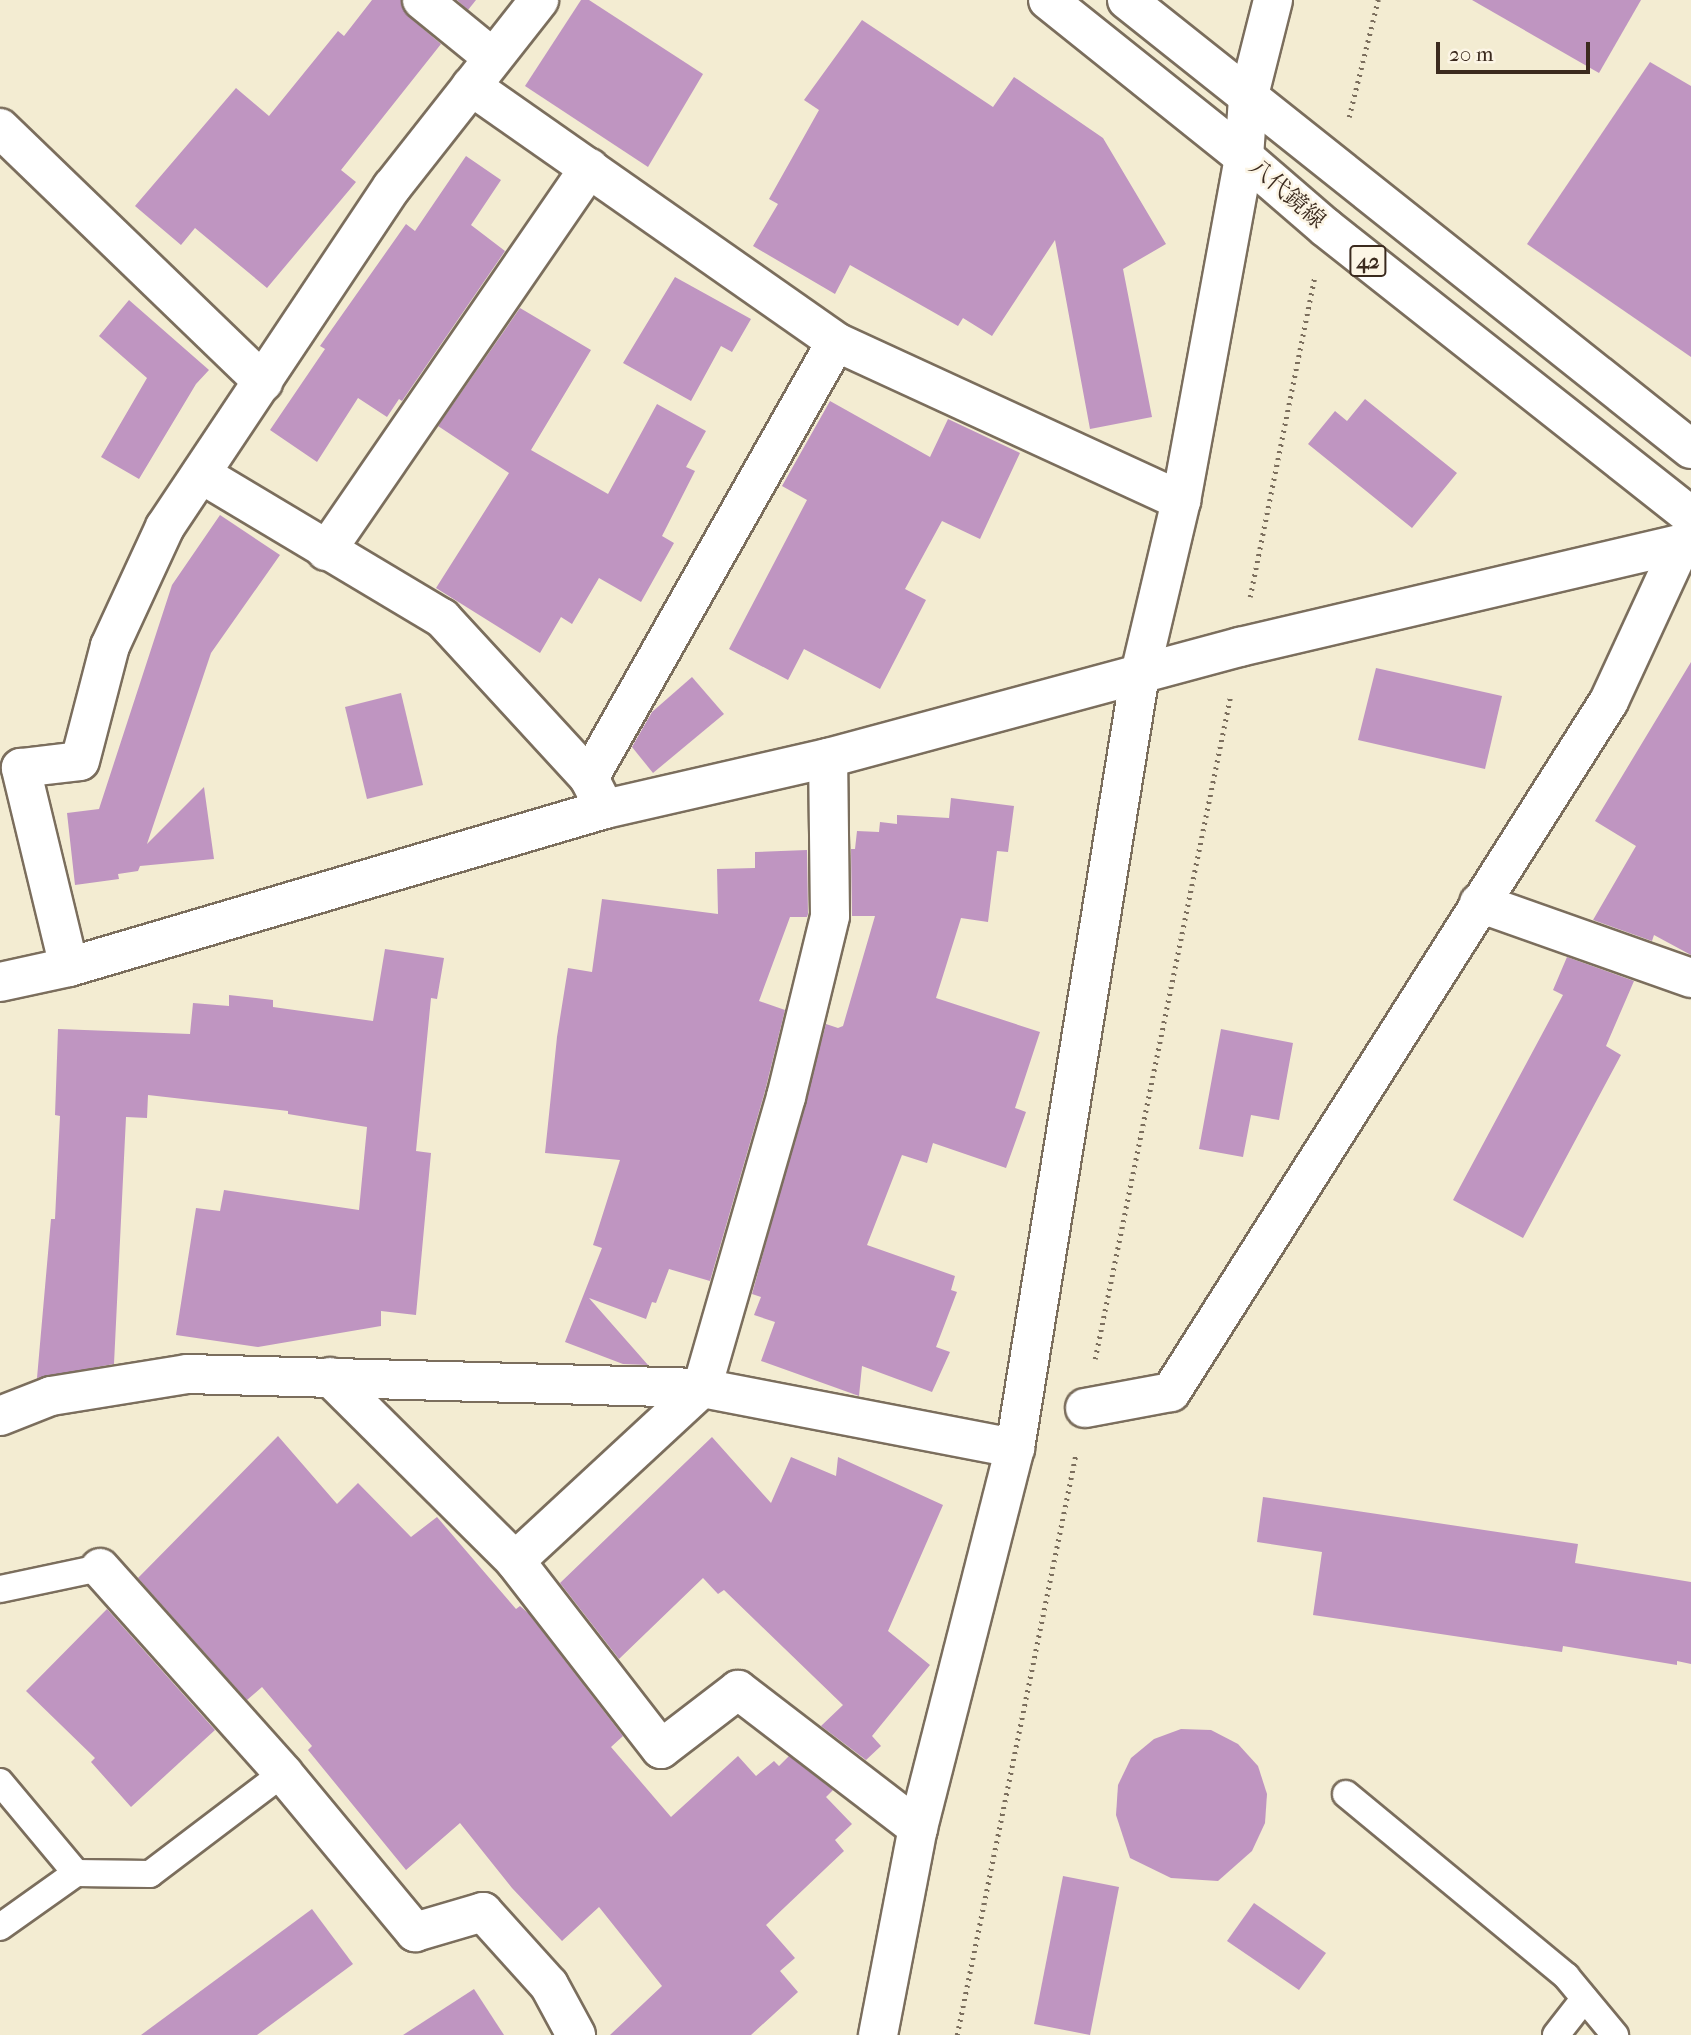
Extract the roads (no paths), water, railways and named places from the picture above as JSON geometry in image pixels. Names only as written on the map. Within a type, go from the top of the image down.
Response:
[{"type":"street","points":[[422,0],[482,72],[589,169],[836,342],[1181,500]]},
{"type":"street","points":[[69,967],[11,768],[80,761],[110,646],[165,527],[392,187],[539,0]]},
{"type":"street","name":"八代鏡線","points":[[1048,0],[1244,157],[1688,534]]},
{"type":"street","name":"42","points":[[1127,0],[1691,449]]},
{"type":"street","points":[[878,2035],[918,1828],[1015,1448],[1140,674],[1181,500],[1244,157],[1248,99],[1273,0]]},
{"type":"street","points":[[0,128],[263,382]]},
{"type":"street","points":[[326,551],[589,169]]},
{"type":"street","points":[[597,793],[836,342]]},
{"type":"street","points":[[201,474],[442,618],[597,793]]},
{"type":"street","points":[[0,982],[69,967],[597,793],[828,758],[1240,647],[1688,534]]},
{"type":"street","points":[[1085,1408],[1171,1392],[1609,701],[1688,534]]},
{"type":"street","points":[[515,1561],[702,1388],[786,1097],[830,916],[828,758]]},
{"type":"street","points":[[1479,904],[1691,978]]},
{"type":"street","points":[[0,1416],[51,1396],[187,1374],[702,1388],[1015,1448]]},
{"type":"street","points":[[330,1377],[515,1561],[662,1749],[738,1690],[918,1828]]},
{"type":"street","points":[[100,1568],[284,1773],[415,1932],[483,1912],[549,1985],[576,2035]]},
{"type":"lane","points":[[0,1589],[100,1568]]},
{"type":"lane","points":[[0,1927],[76,1873],[150,1874],[284,1773]]},
{"type":"lane","points":[[0,1783],[76,1873]]},
{"type":"lane","points":[[1346,1794],[1566,1976],[1615,2035]]},
{"type":"lane","points":[[1556,2035],[1584,1999]]}]
